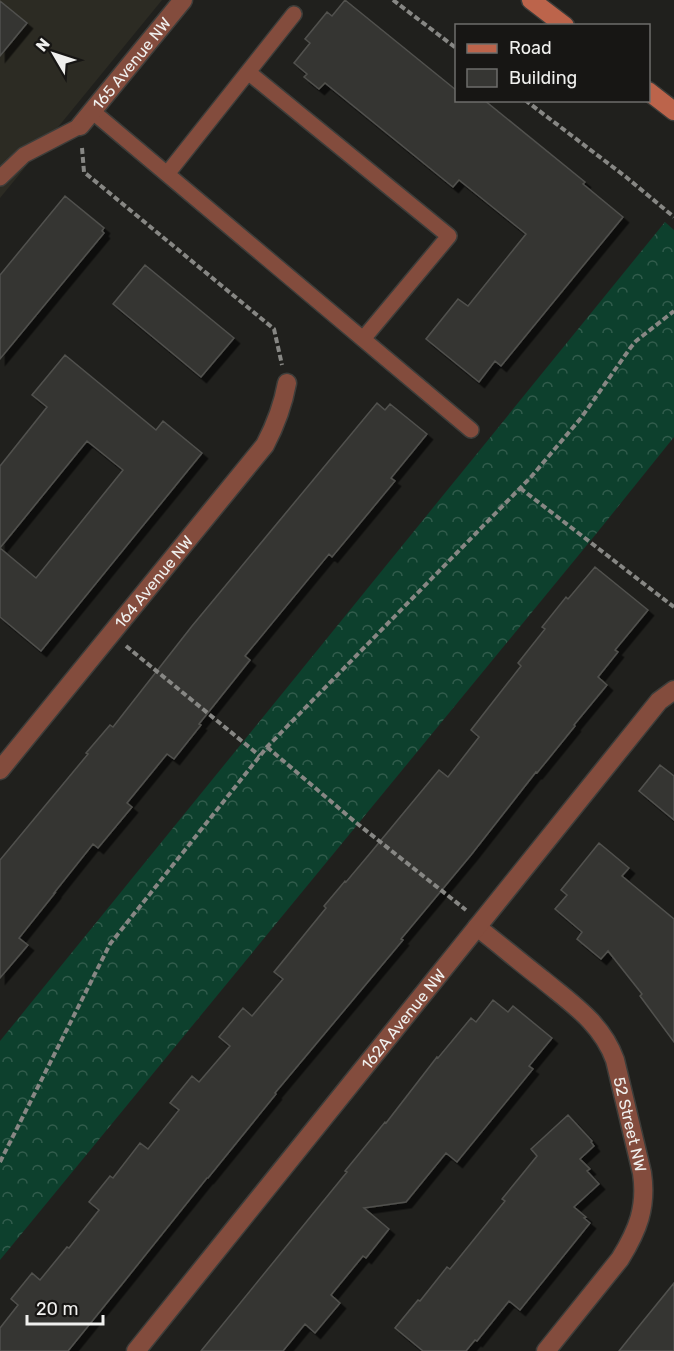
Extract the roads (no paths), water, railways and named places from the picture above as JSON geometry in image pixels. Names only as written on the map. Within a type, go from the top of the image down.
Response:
[{"type":"main road","points":[[531,0],[562,24]]},
{"type":"main road","points":[[650,92],[674,111]]},
{"type":"street","name":"165 Avenue NW","points":[[80,126],[183,0]]},
{"type":"street","name":"164 Avenue NW","points":[[0,770],[265,444],[276,423],[287,383]]},
{"type":"street","name":"162A Avenue NW","points":[[136,1351],[659,701],[674,690]]},
{"type":"street","name":"52 Street NW","points":[[479,924],[582,1012],[600,1031],[615,1060],[642,1173],[644,1199],[640,1219],[632,1239],[620,1259],[546,1351]]},
{"type":"lane","points":[[167,174],[294,14]]},
{"type":"lane","points":[[248,72],[449,236],[363,339]]},
{"type":"lane","points":[[92,111],[471,430]]},
{"type":"lane","points":[[0,178],[24,154],[80,126]]}]
